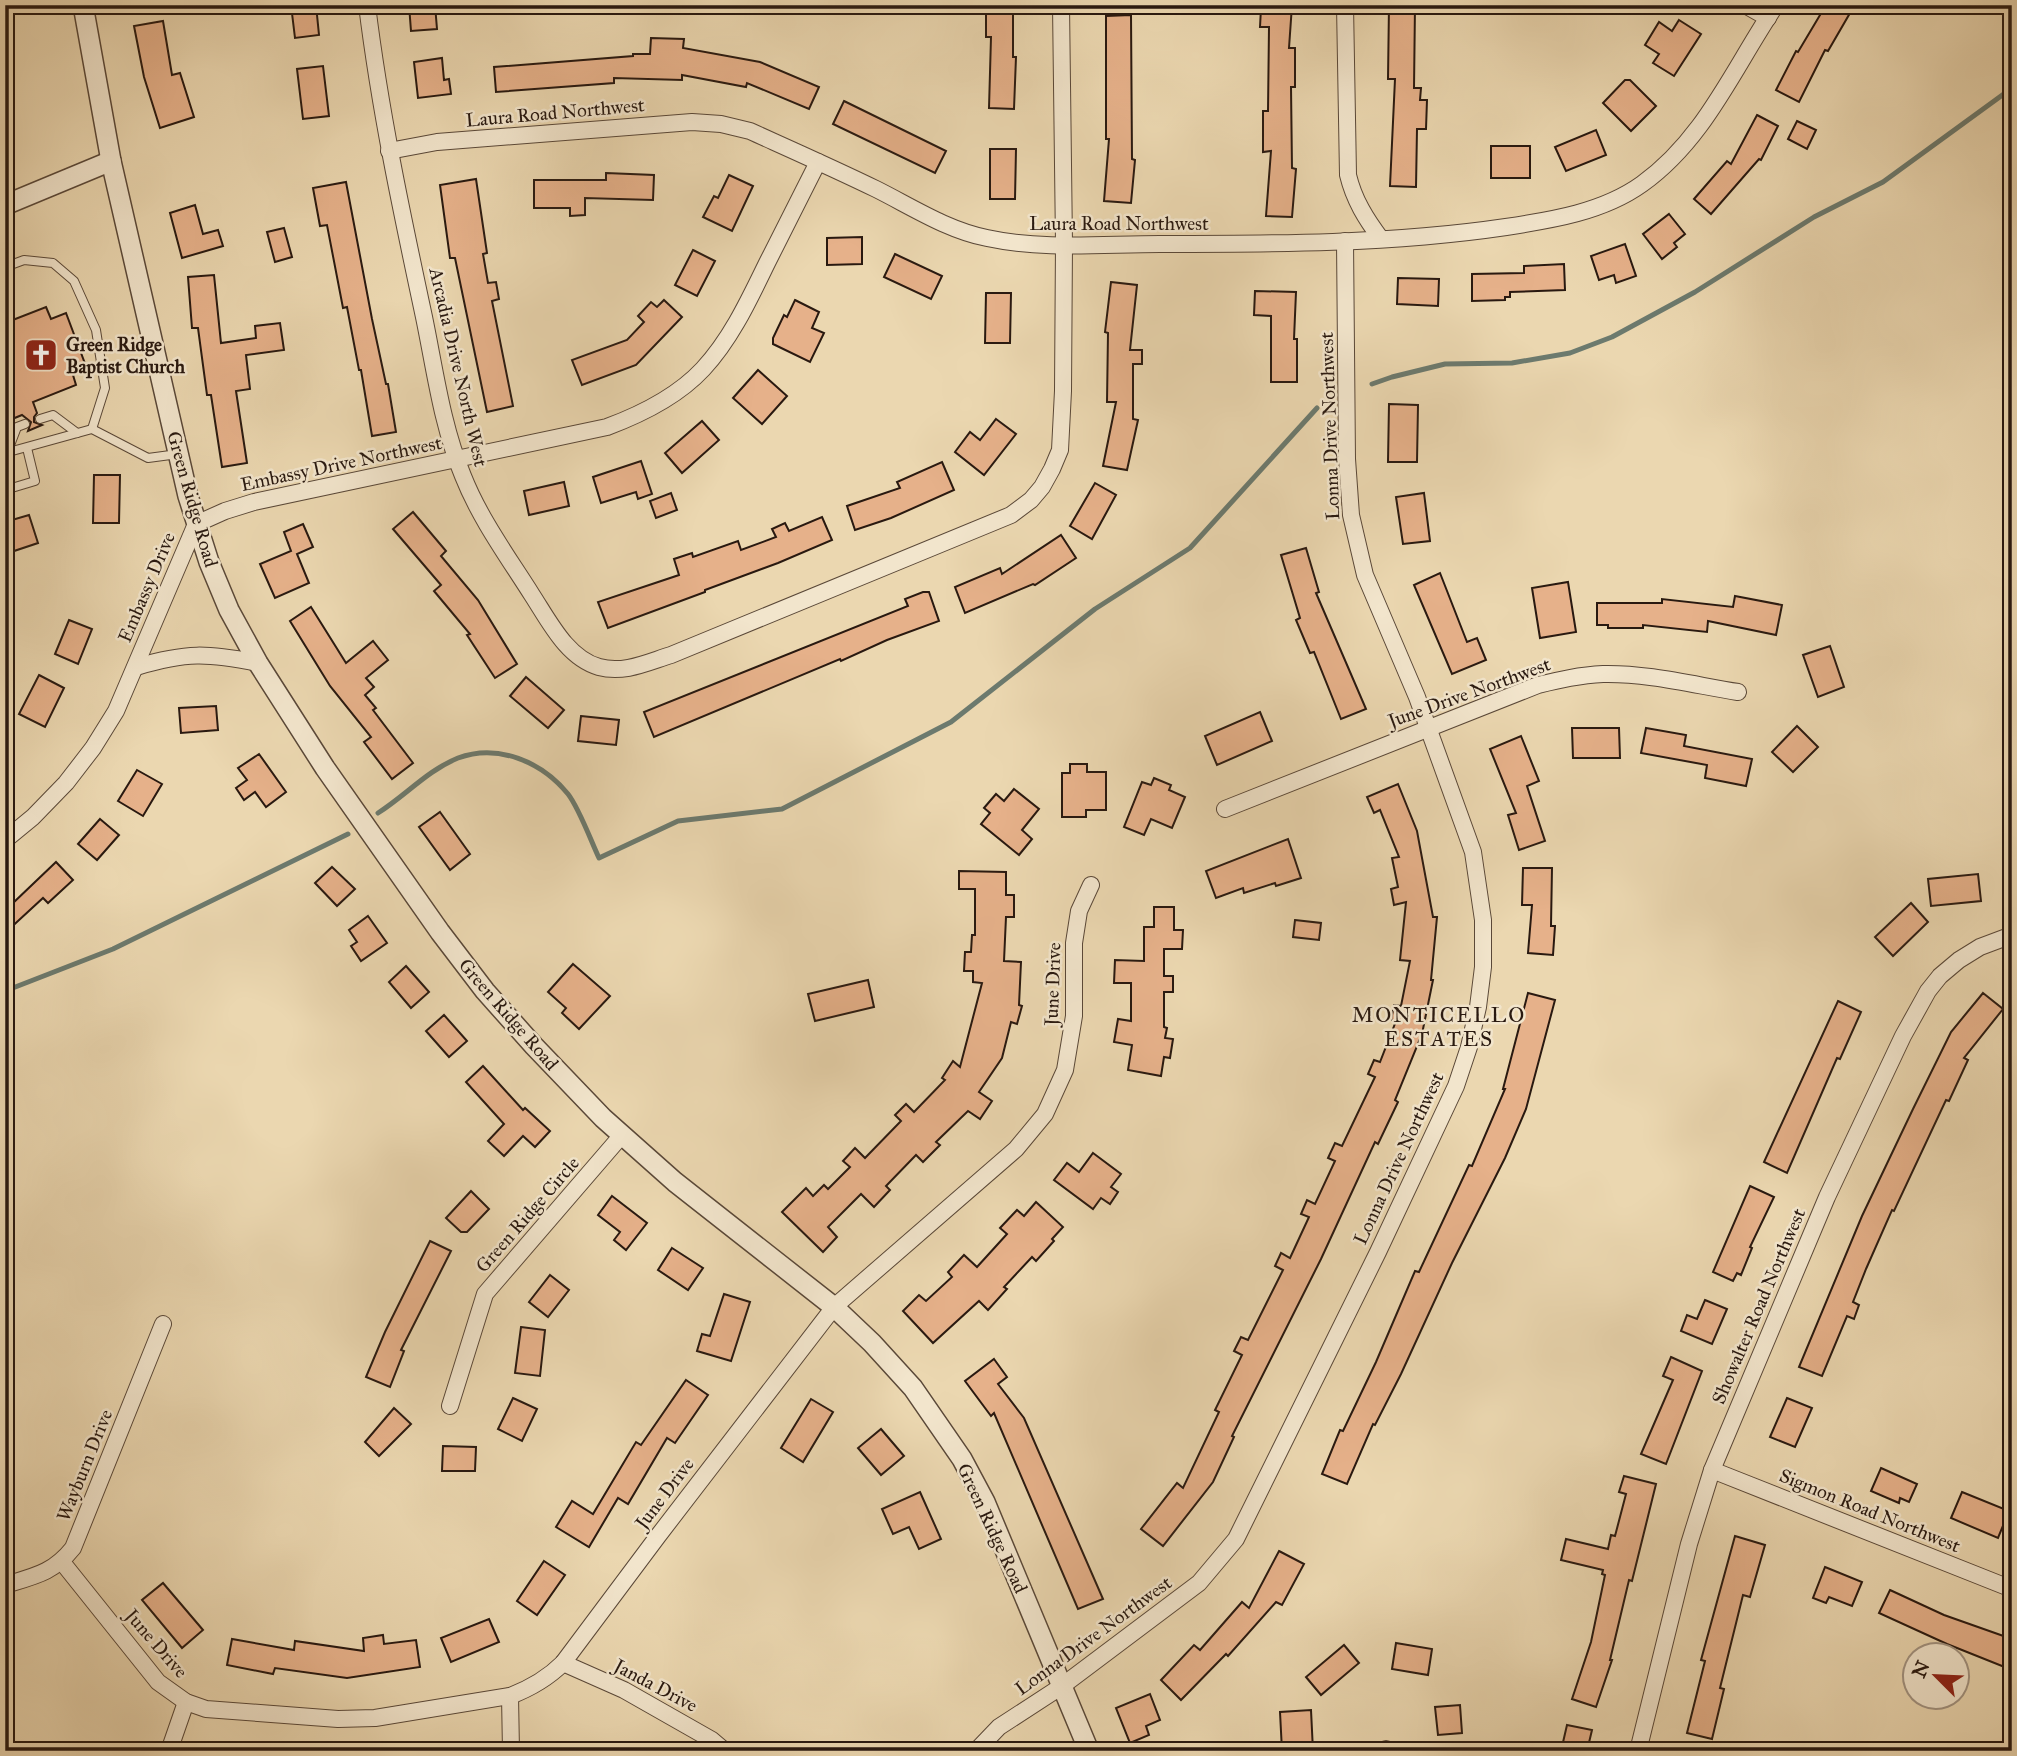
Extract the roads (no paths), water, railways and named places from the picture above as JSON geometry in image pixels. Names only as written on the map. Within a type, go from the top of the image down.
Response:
[{"type":"street","name":"Green Ridge Road","points":[[83,5],[111,161],[196,524],[229,610],[258,663],[325,768],[447,942],[485,991],[534,1046],[622,1135],[675,1182],[834,1307],[913,1388],[962,1459],[985,1502],[1090,1751]]},
{"type":"street","name":"Arcadia Drive North West","points":[[367,5],[389,151],[456,459],[479,511],[568,647],[584,660],[599,667],[615,669],[628,668],[671,654],[1011,515],[1031,500],[1052,469],[1059,450],[1063,391],[1065,244],[1061,5]]},
{"type":"street","points":[[1345,5],[1348,176],[1359,207],[1381,239]]},
{"type":"street","points":[[1745,5],[1772,11]]},
{"type":"street","name":"Laura Road Northwest","points":[[389,151],[437,142],[692,122],[721,124],[750,131],[960,231],[1010,243],[1306,244],[1478,231],[1551,220],[1595,207],[1640,186],[1666,166],[1693,137],[1715,106],[1772,11]]},
{"type":"street","points":[[5,205],[111,161]]},
{"type":"street","name":"Embassy Drive Northwest","points":[[196,524],[254,502],[607,427],[653,407],[679,390],[703,369],[723,344],[746,307],[818,162]]},
{"type":"street","name":"Lonna Drive Northwest","points":[[976,1751],[999,1727],[1062,1686],[1199,1583],[1237,1539],[1456,1086],[1469,1047],[1483,967],[1480,890],[1470,841],[1428,728],[1365,575],[1351,515],[1347,459],[1345,242]]},
{"type":"street","name":"Embassy Drive","points":[[5,840],[33,817],[66,783],[93,748],[116,711],[196,524]]},
{"type":"street","name":"Embassy Drive","points":[[136,667],[168,657],[205,653],[258,663]]},
{"type":"street","name":"June Drive Northwest","points":[[1225,809],[1538,685],[1571,677],[1604,674],[1645,677],[1738,692]]},
{"type":"street","name":"June Drive","points":[[62,1562],[158,1682],[186,1702],[206,1709],[338,1719],[375,1718],[510,1696],[531,1688],[550,1676],[563,1663],[834,1307],[1016,1149],[1045,1114],[1065,1070],[1074,1016],[1073,943],[1079,911],[1091,885]]},
{"type":"street","name":"Showalter Road Northwest","points":[[1637,1751],[1689,1544],[1712,1470],[1826,1197],[1903,1036],[1928,991],[1940,976],[1959,960],[1980,947],[2012,935]]},
{"type":"street","name":"Green Ridge Circle","points":[[450,1406],[485,1294],[622,1135]]},
{"type":"street","name":"Wayburn Drive","points":[[62,1562],[73,1548],[163,1324]]},
{"type":"street","name":"Sigmon Road Northwest","points":[[1712,1470],[2012,1589]]},
{"type":"street","points":[[5,1586],[47,1572],[62,1562]]},
{"type":"street","name":"Janda Drive","points":[[563,1663],[624,1690],[712,1740],[725,1751]]},
{"type":"street","points":[[510,1696],[511,1751]]},
{"type":"street","points":[[169,1751],[186,1702]]},
{"type":"lane","points":[[5,267],[24,260],[53,263],[74,281],[96,330],[105,388],[92,429]]},
{"type":"lane","points":[[40,419],[53,415],[77,433]]},
{"type":"lane","points":[[6,453],[17,427],[25,424]]},
{"type":"lane","points":[[6,453],[92,429],[148,458],[178,454]]},
{"type":"lane","points":[[5,490],[35,481],[27,448]]},
{"type":"waterway","points":[[1372,384],[1445,364],[1512,363],[1570,353],[1612,337],[1695,292],[1814,217],[1883,182],[2012,88]]},
{"type":"waterway","points":[[378,813],[447,763],[473,754],[488,753],[518,758],[557,783],[568,794],[576,808],[599,858],[678,821],[782,809],[951,722],[1095,609],[1190,548],[1317,408]]},
{"type":"waterway","points":[[5,991],[113,949],[348,834]]},
{"type":"place","name":"Green Ridge Baptist Church","points":[[41,355]]},
{"type":"district","name":"MONTICELLO ESTATES","points":[[1439,1027]]}]
